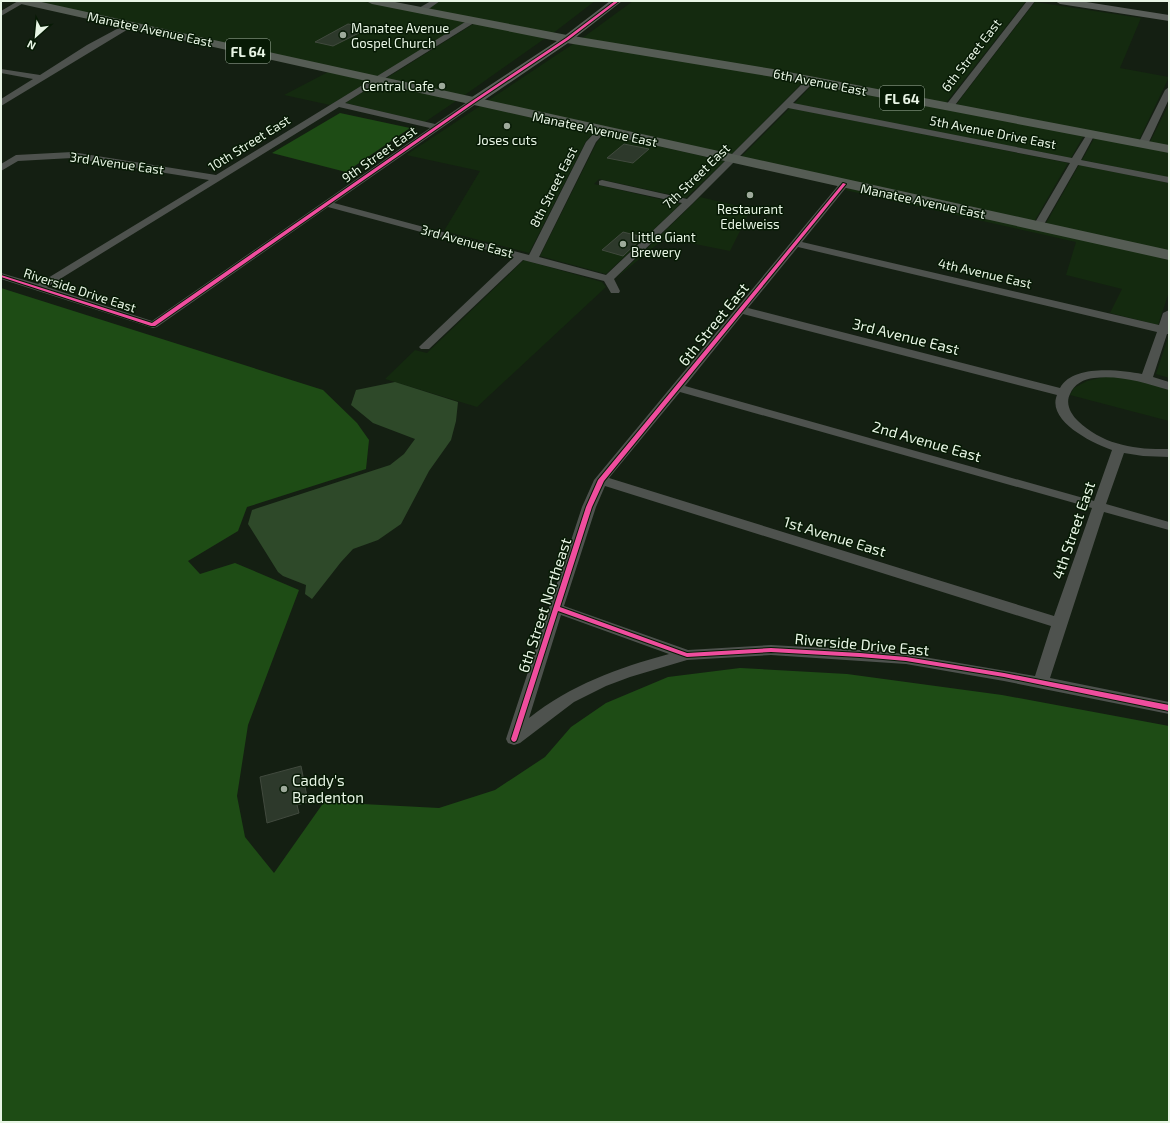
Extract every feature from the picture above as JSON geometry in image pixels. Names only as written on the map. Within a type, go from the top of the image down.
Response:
[{"type":"main road","name":"Manatee Avenue East","points":[[23,1],[473,102],[1169,255]]},
{"type":"main road","name":"FL 64","points":[[372,1],[566,39]]},
{"type":"main road","name":"6th Avenue East","points":[[566,39],[811,80],[1169,148]]},
{"type":"street","points":[[1,14],[23,1]]},
{"type":"street","points":[[420,11],[436,1]]},
{"type":"street","name":"9th Street East","points":[[153,325],[436,127],[566,39],[617,1]]},
{"type":"street","name":"6th Street East","points":[[949,107],[1031,1]]},
{"type":"street","points":[[1060,1],[1169,18]]},
{"type":"street","points":[[1094,1],[1169,13]]},
{"type":"street","name":"10th Street East","points":[[39,288],[473,21]]},
{"type":"street","points":[[1,103],[90,47],[131,25]]},
{"type":"street","points":[[1,71],[42,78]]},
{"type":"street","name":"7th Street East","points":[[608,279],[788,105],[811,80]]},
{"type":"street","points":[[1143,144],[1169,90]]},
{"type":"street","points":[[338,104],[436,127]]},
{"type":"street","name":"5th Avenue Drive East","points":[[788,105],[1169,180]]},
{"type":"street","name":"8th Street East","points":[[425,347],[528,257],[595,136],[602,130]]},
{"type":"street","points":[[1038,226],[1091,134]]},
{"type":"street","name":"3rd Avenue East","points":[[1,168],[16,158],[81,155],[217,178]]},
{"type":"street","points":[[602,183],[689,202]]},
{"type":"street","name":"6th Street East","points":[[601,480],[844,184]]},
{"type":"street","name":"3rd Avenue East","points":[[327,204],[608,279]]},
{"type":"street","name":"4th Avenue East","points":[[795,243],[1166,330]]},
{"type":"street","name":"Riverside Drive East","points":[[1,276],[153,325]]},
{"type":"street","points":[[608,279],[615,291]]},
{"type":"street","name":"3rd Avenue East","points":[[741,310],[1064,393]]},
{"type":"street","points":[[1147,377],[1166,330],[1169,313]]},
{"type":"street","points":[[1169,386],[1147,377],[1117,373],[1094,374],[1075,381],[1064,393],[1062,399],[1063,407],[1073,423],[1093,438],[1119,448],[1145,453],[1169,453]]},
{"type":"street","name":"2nd Avenue East","points":[[677,387],[1169,526]]},
{"type":"street","name":"4th Street East","points":[[1041,682],[1059,623],[1119,448]]},
{"type":"street","name":"6th Street Northeast","points":[[601,480],[589,507],[514,739],[552,709],[588,687],[643,667],[687,656]]},
{"type":"street","name":"1st Avenue East","points":[[601,480],[1059,623]]},
{"type":"street","name":"Riverside Drive East","points":[[556,608],[687,656],[771,650],[860,655],[964,668],[1169,708]]},
{"type":"shaded area","points":[[32,1],[361,1],[467,22],[377,77]]},
{"type":"shaded area","points":[[440,1],[595,1],[552,34],[426,10]]},
{"type":"shaded area","points":[[633,1],[1026,1],[945,104],[581,39]]},
{"type":"shaded area","points":[[1035,2],[1141,18],[1120,68],[1169,77],[1139,140],[955,106]]},
{"type":"shaded area","points":[[475,23],[547,37],[462,97],[385,79]]},
{"type":"shaded area","points":[[576,42],[804,81],[730,156],[486,102]]},
{"type":"shaded area","points":[[328,72],[370,81],[330,105],[284,95]]},
{"type":"shaded area","points":[[378,83],[456,101],[425,122],[345,103]]},
{"type":"shaded area","points":[[814,83],[1084,135],[1071,158],[794,104]]},
{"type":"shaded area","points":[[1169,104],[1169,146],[1150,142]]},
{"type":"shaded area","points":[[480,106],[595,132],[586,141],[529,253],[444,231],[480,171],[406,155]]},
{"type":"shaded area","points":[[790,108],[1068,163],[1034,222],[740,158]]},
{"type":"shaded area","points":[[340,113],[410,128],[346,172],[272,153]]},
{"type":"shaded area","points":[[604,134],[725,161],[686,198],[599,179],[594,184],[681,204],[606,274],[540,256],[597,142]]},
{"type":"shaded area","points":[[1095,137],[1169,151],[1169,178],[1082,160]]},
{"type":"shaded area","points":[[1079,165],[1169,183],[1169,252],[1045,225]]},
{"type":"shaded area","points":[[847,188],[1169,258],[1169,292],[1158,325],[1110,313],[1122,289],[1066,275],[1076,242],[845,190]]},
{"type":"shaded area","points":[[700,197],[751,209],[730,251],[665,238],[615,279]]},
{"type":"shaded area","points":[[524,260],[602,282],[606,287],[477,407],[385,379],[415,350],[427,353]]},
{"type":"shaded area","points":[[1,288],[323,390],[357,423],[369,440],[366,469],[247,507],[238,531],[188,561],[200,574],[235,563],[299,590],[248,725],[237,796],[245,837],[274,873],[324,802],[439,808],[495,790],[545,757],[571,727],[606,703],[668,677],[740,668],[847,674],[1002,695],[1169,726],[1169,1122],[1,1122]]},
{"type":"shaded area","points":[[1169,335],[1169,378],[1156,374]]},
{"type":"shaded area","points":[[1120,376],[1169,389],[1169,421],[1070,395],[1074,388],[1087,381],[1104,377]]},
{"type":"shaded area","points":[[395,382],[458,402],[456,421],[451,440],[429,471],[401,524],[378,540],[353,549],[312,599],[305,594],[306,585],[283,576],[278,572],[248,524],[252,510],[390,465],[404,454],[415,439],[373,423],[351,405],[356,390]]},
{"type":"building","name":"Manatee Avenue Gospel Church","points":[[348,24],[369,28],[333,46],[315,42]]},
{"type":"building","points":[[624,144],[649,149],[633,163],[607,158]]},
{"type":"building","name":"Little Giant Brewery","points":[[623,232],[643,237],[623,256],[602,250]]},
{"type":"building","name":"Caddy's Bradenton","points":[[301,766],[308,802],[297,805],[299,813],[267,823],[260,777]]},
{"type":"cycle path","points":[[1,276],[153,325],[473,102],[567,39],[617,1]]},
{"type":"cycle path","points":[[514,739],[589,507],[601,480],[844,184]]},
{"type":"cycle path","points":[[556,608],[687,655],[771,650],[906,659],[1004,675],[1169,708]]},
{"type":"place","name":"Manatee Avenue Gospel Church","points":[[343,35]]},
{"type":"place","name":"Central Cafe","points":[[442,86]]},
{"type":"place","name":"Joses cuts","points":[[507,126]]},
{"type":"place","name":"Restaurant Edelweiss","points":[[750,195]]},
{"type":"place","name":"Little Giant Brewery","points":[[623,244]]},
{"type":"place","name":"Caddy's Bradenton","points":[[284,789]]}]
